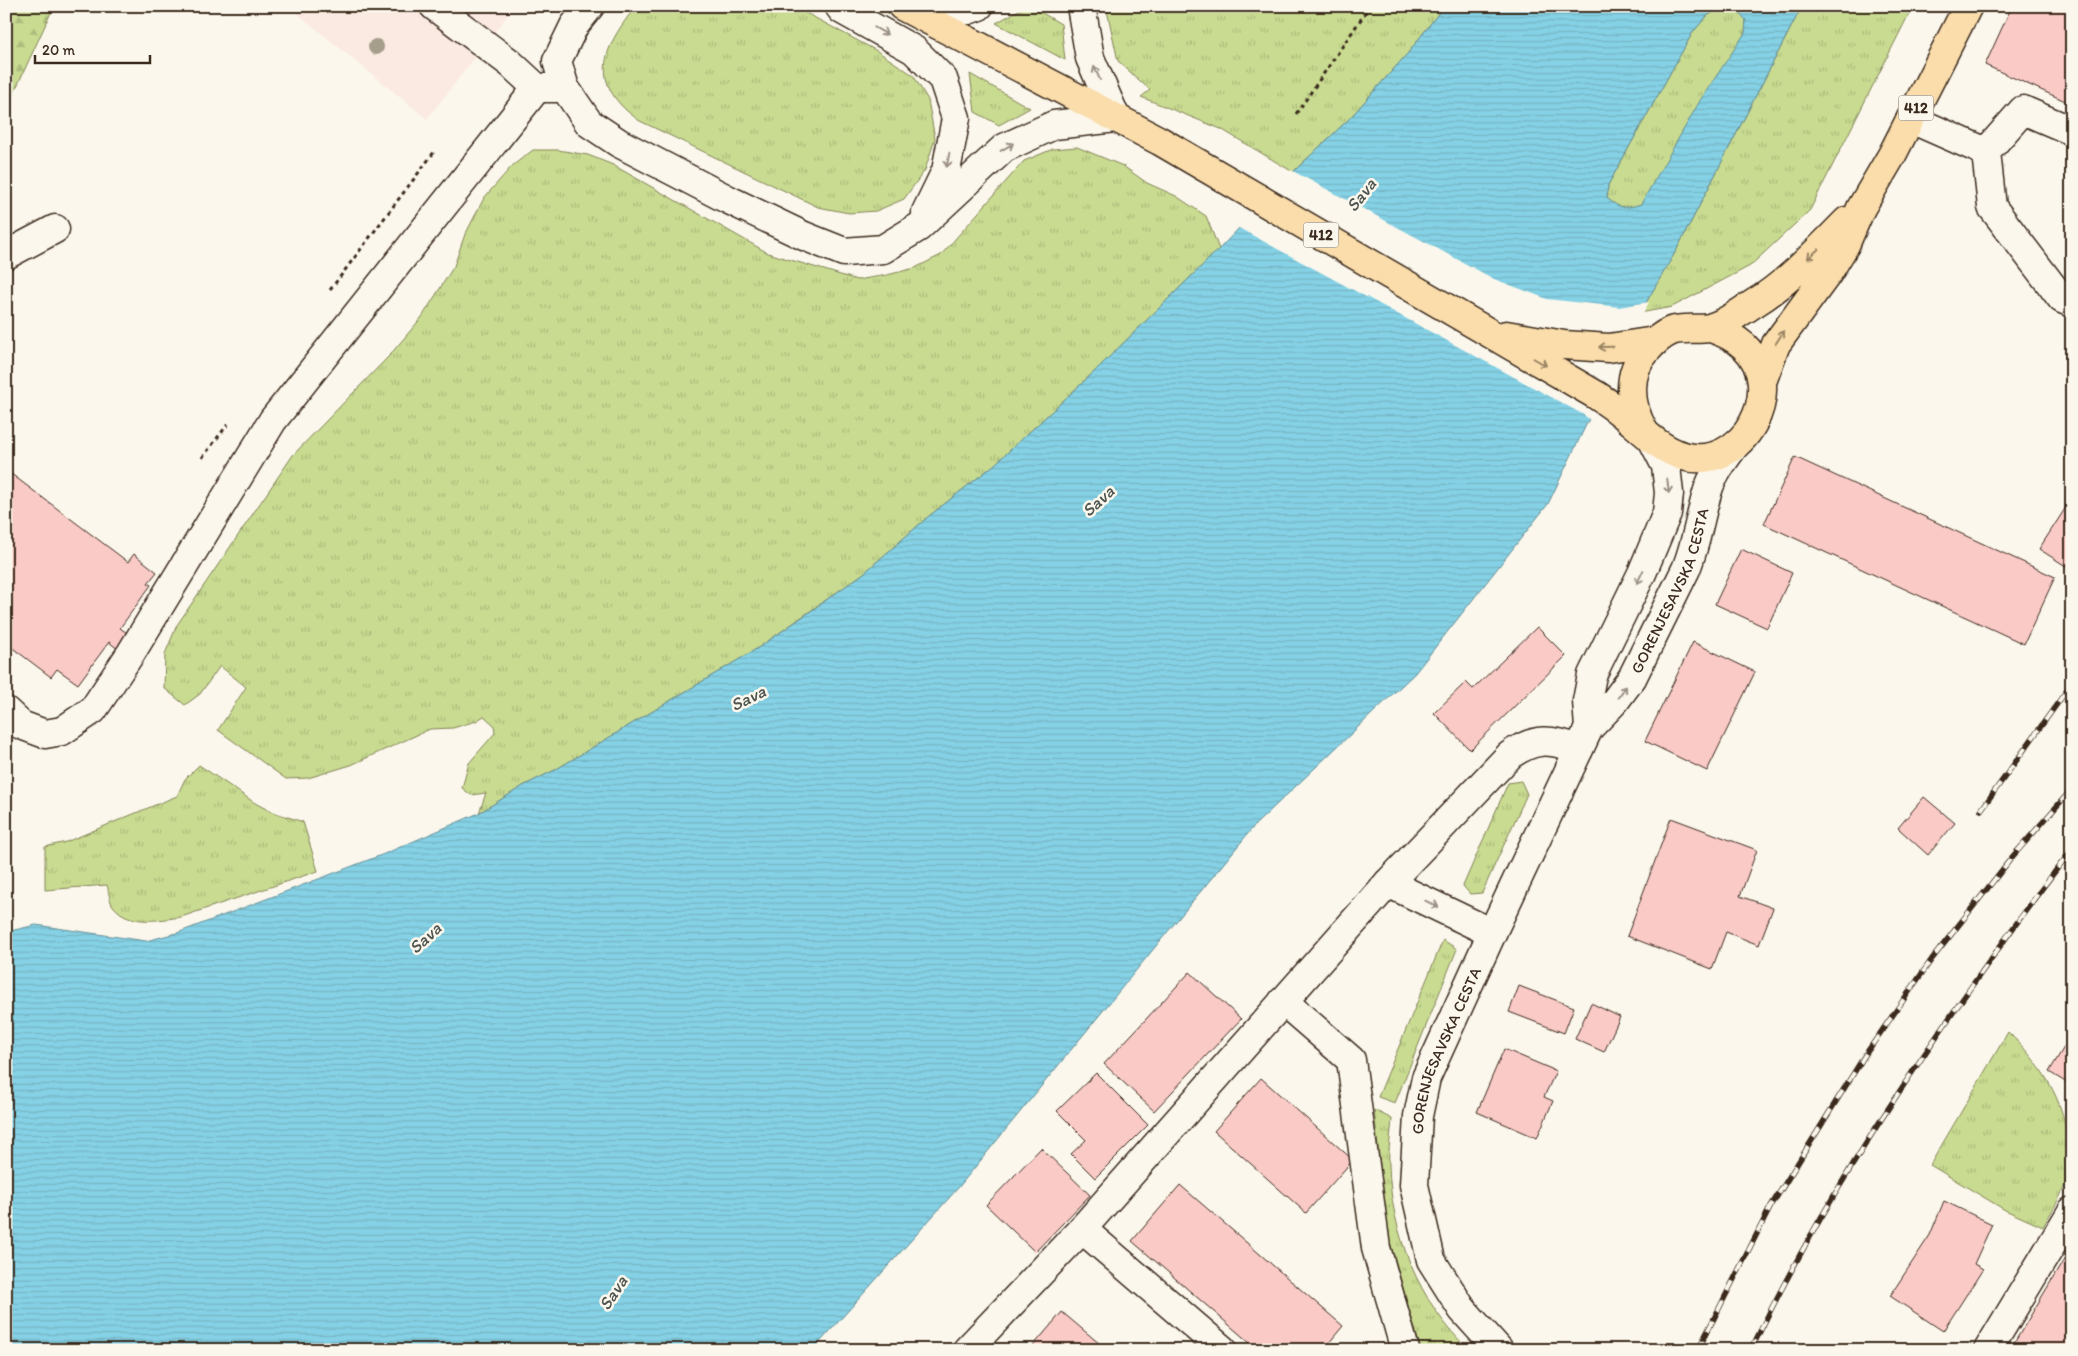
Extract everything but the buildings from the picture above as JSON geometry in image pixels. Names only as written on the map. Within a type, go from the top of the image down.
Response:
[{"type":"main road","name":"412","points":[[902,6],[1160,141],[1596,395],[1621,412],[1668,451],[1685,456],[1704,457],[1720,453],[1736,444],[1749,432],[1757,417],[1762,400],[1762,382],[1756,364],[1745,347],[1729,335],[1711,328]]},
{"type":"main road","name":"412","points":[[1762,382],[1776,344],[1828,273],[1845,244],[1861,208],[1911,119],[1968,6]]},
{"type":"main road","name":"412","points":[[1650,437],[1636,416],[1632,396],[1633,376],[1641,357],[1655,341],[1672,331],[1711,328],[1755,303],[1780,284],[1861,208]]},
{"type":"main road","name":"412","points":[[1482,330],[1564,345],[1609,348],[1655,341]]},
{"type":"street","points":[[434,6],[510,63],[537,88],[565,88]]},
{"type":"street","points":[[590,6],[574,26],[557,61],[565,88],[589,123],[619,143],[727,200],[804,236],[844,252],[883,249],[919,227],[1004,148],[1054,125],[1116,118],[1090,58],[1081,6]]},
{"type":"street","points":[[839,6],[842,10],[914,50],[943,79],[956,118],[946,171],[919,227]]},
{"type":"street","points":[[936,6],[968,10],[979,6]]},
{"type":"street","points":[[6,711],[21,725],[45,734],[62,730],[93,710],[136,644],[272,420],[537,88]]},
{"type":"street","points":[[2072,131],[2022,110],[1986,152],[1992,207],[2062,299],[2072,303]]},
{"type":"street","points":[[1911,119],[1986,152]]},
{"type":"street","points":[[6,255],[55,229]]},
{"type":"street","name":"GORENJESAVSKA CESTA","points":[[1584,739],[1592,675],[1660,533],[1667,513],[1669,493],[1666,466],[1650,437]]},
{"type":"street","name":"GORENJESAVSKA CESTA","points":[[1499,1350],[1462,1309],[1431,1260],[1414,1186],[1418,1116],[1426,1078],[1584,739],[1632,678],[1686,569],[1693,552],[1710,485],[1720,465],[1736,444]]},
{"type":"street","points":[[967,1350],[1082,1229],[1388,883],[1510,755],[1524,744],[1540,741],[1584,739]]},
{"type":"street","points":[[1388,883],[1492,933]]},
{"type":"street","points":[[1284,1001],[1351,1060],[1376,1248],[1405,1350]]},
{"type":"street","points":[[1988,1350],[2072,1210]]},
{"type":"street","points":[[1082,1229],[1223,1350]]},
{"type":"path","points":[[1296,114],[1370,6]]},
{"type":"shaded area","points":[[288,6],[515,6],[427,119]]},
{"type":"green space","points":[[6,6],[54,6],[6,110]]},
{"type":"green space","points":[[636,6],[793,6],[877,51],[913,75],[928,100],[935,139],[925,170],[904,199],[876,211],[849,213],[818,207],[638,120],[622,106],[611,91],[606,78],[605,66],[608,53],[619,29]]},
{"type":"green space","points":[[1026,6],[1030,6],[1061,24],[1065,60],[996,23]]},
{"type":"green space","points":[[1106,6],[1444,6],[1408,53],[1350,118],[1293,172],[1221,129],[1141,97],[1150,90],[1118,61]]},
{"type":"green space","points":[[1723,6],[1737,11],[1746,20],[1745,33],[1641,204],[1623,207],[1615,204],[1607,198],[1608,185],[1693,32],[1707,16]]},
{"type":"green space","points":[[1802,6],[1913,6],[1810,210],[1750,266],[1672,307],[1640,313],[1677,249]]},
{"type":"green space","points":[[970,74],[1030,108],[999,125],[975,112]]},
{"type":"green space","points":[[1077,147],[1123,166],[1147,183],[1176,196],[1206,216],[1219,249],[1094,372],[994,465],[929,516],[864,573],[758,648],[555,770],[523,786],[479,813],[486,793],[471,795],[462,788],[469,763],[495,733],[494,725],[484,716],[476,721],[453,728],[430,729],[351,765],[308,778],[286,779],[218,730],[246,687],[220,666],[200,694],[185,705],[164,688],[165,654],[177,625],[293,455],[389,356],[422,317],[454,266],[464,237],[484,198],[512,166],[533,150],[558,150],[588,155],[613,165],[768,253],[857,280],[915,268],[941,255],[1024,161],[1053,149]]},
{"type":"green space","points":[[199,765],[255,803],[270,811],[303,822],[318,871],[181,917],[154,920],[136,919],[121,913],[111,902],[107,885],[45,890],[45,847],[66,842],[177,796],[185,779]]},
{"type":"green space","points":[[1521,781],[1527,794],[1482,893],[1470,894],[1463,886],[1508,783]]},
{"type":"green space","points":[[1443,940],[1457,949],[1395,1103],[1378,1097]]},
{"type":"green space","points":[[2008,1032],[2044,1074],[2060,1106],[2065,1123],[2068,1141],[2068,1177],[2043,1227],[2005,1210],[1930,1165]]},
{"type":"green space","points":[[1374,1110],[1392,1119],[1389,1147],[1391,1191],[1395,1216],[1411,1265],[1422,1289],[1436,1311],[1469,1350],[1421,1350],[1387,1231]]},
{"type":"water","name":"Sava","points":[[1444,6],[1723,6],[1707,16],[1693,32],[1608,185],[1607,198],[1619,206],[1631,207],[1641,204],[1701,99],[1745,33],[1746,20],[1737,11],[1728,6],[1802,6],[1677,249],[1640,313],[1548,504],[1415,673],[1255,825],[958,1188],[813,1350],[6,1350],[6,932],[36,925],[146,941],[180,932],[384,854],[479,813],[523,786],[555,770],[758,648],[864,573],[929,516],[994,465],[1094,372],[1219,249],[1293,172],[1350,118],[1408,53]]},
{"type":"pier","points":[[1291,170],[1494,279],[1547,299],[1619,307],[1649,302],[1591,421],[1584,415],[1237,227]]},
{"type":"railway","points":[[1981,810],[2072,683]]},
{"type":"railway","points":[[1698,1350],[1771,1206],[1865,1055],[1932,959],[2013,856],[2072,789]]},
{"type":"railway","points":[[1751,1350],[1826,1209],[1881,1119],[1971,987],[2072,850]]}]
